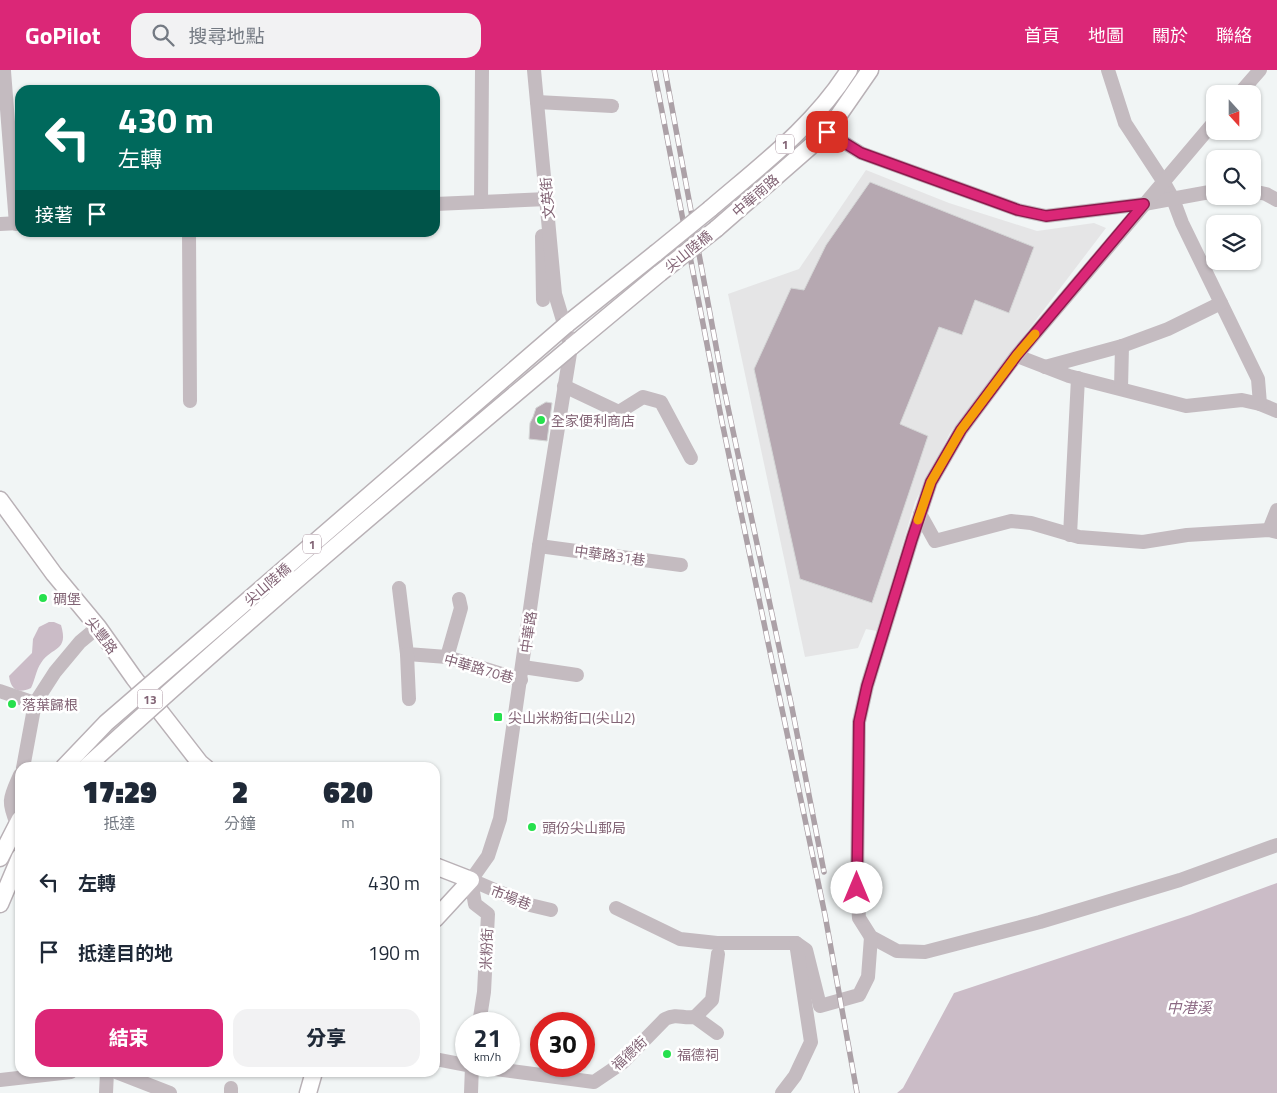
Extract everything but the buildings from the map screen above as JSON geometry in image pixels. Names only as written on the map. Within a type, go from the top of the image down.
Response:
[{"type":"main road","name":"中華南路","points":[[710,208],[779,150],[813,117],[840,85],[849,70]]},
{"type":"main road","name":"中華南路","points":[[716,229],[827,132],[870,70]]},
{"type":"main road","name":"尖山陸橋","points":[[68,762],[114,716],[566,325],[710,208]]},
{"type":"main road","name":"尖山陸橋","points":[[92,762],[177,684],[324,557],[571,347],[716,229]]},
{"type":"main road","name":"尖豐路","points":[[0,500],[54,574],[98,627],[134,678],[199,762]]},
{"type":"main road","points":[[0,858],[15,828]]},
{"type":"main road","points":[[440,868],[471,880]]},
{"type":"main road","points":[[0,904],[15,869]]},
{"type":"main road","name":"中華路","points":[[440,914],[471,880]]},
{"type":"main road","points":[[308,1093],[313,1077]]},
{"type":"street","points":[[481,202],[482,70]]},
{"type":"street","name":"文英街","points":[[534,70],[555,294],[566,325]]},
{"type":"street","points":[[1108,70],[1125,123],[1173,199],[1182,223],[1258,379],[1260,404]]},
{"type":"street","points":[[1247,85],[1260,70]]},
{"type":"street","points":[[4,71],[15,190]]},
{"type":"street","points":[[537,102],[612,106]]},
{"type":"street","points":[[813,117],[827,132],[861,153],[1018,210],[1046,216],[1144,204],[1206,193]]},
{"type":"street","points":[[1206,131],[1017,356],[961,430],[931,482],[867,686],[859,722],[857,888],[859,918],[871,937],[897,951],[925,952],[1040,922],[1152,889],[1277,845]]},
{"type":"street","points":[[1261,193],[1277,200]]},
{"type":"street","points":[[440,204],[547,199]]},
{"type":"street","points":[[543,300],[541,208],[547,199]]},
{"type":"street","points":[[0,224],[15,223]]},
{"type":"street","points":[[189,237],[190,400]]},
{"type":"street","points":[[1045,367],[1122,346],[1168,329],[1221,303]]},
{"type":"street","name":"中華路","points":[[471,880],[488,856],[500,819],[571,347],[566,325]]},
{"type":"street","points":[[1121,388],[1122,346]]},
{"type":"street","points":[[1017,356],[1100,385],[1121,388],[1186,406],[1242,400],[1260,404],[1277,411]]},
{"type":"street","points":[[1070,535],[1078,378]]},
{"type":"street","points":[[564,386],[619,412],[643,397],[661,402],[691,458]]},
{"type":"street","points":[[920,514],[935,541],[1011,521],[1031,523],[1079,538],[1143,542],[1186,536],[1273,530],[1277,510]]},
{"type":"street","name":"中華路31巷","points":[[540,546],[681,565]]},
{"type":"street","points":[[399,588],[408,654],[409,699]]},
{"type":"street","points":[[447,657],[461,608],[459,599]]},
{"type":"street","points":[[24,762],[35,703],[55,672],[80,642],[98,627]]},
{"type":"street","name":"中華路70巷","points":[[408,654],[447,657],[522,674],[577,675]]},
{"type":"street","points":[[0,691],[35,703]]},
{"type":"street","points":[[15,786],[10,797],[10,807],[15,816]]},
{"type":"street","name":"市場巷","points":[[471,880],[530,905],[551,910]]},
{"type":"street","name":"米粉街","points":[[471,880],[475,904],[488,914],[484,992],[481,1012]]},
{"type":"street","points":[[616,908],[680,939],[717,943],[796,944],[806,950],[820,1006],[859,995],[868,977],[871,937]]},
{"type":"street","points":[[782,1093],[795,1076],[811,1042],[796,944]]},
{"type":"street","points":[[717,1034],[695,1017],[712,1000],[718,954]]},
{"type":"street","name":"福德街","points":[[520,1072],[594,1082],[622,1063],[665,1019],[674,1015],[688,1018],[695,1017]]},
{"type":"street","points":[[440,1060],[455,1063]]},
{"type":"street","points":[[0,1080],[27,1077]]},
{"type":"street","points":[[106,1093],[107,1077]]},
{"type":"street","points":[[129,1077],[170,1093]]},
{"type":"street","points":[[470,1093],[471,1077]]},
{"type":"shaded area","points":[[866,170],[949,203],[1037,231],[1094,223],[1106,228],[950,433],[915,502],[877,631],[866,629],[858,648],[805,657],[728,294],[799,269]]},
{"type":"water","points":[[49,622],[61,625],[63,640],[58,648],[41,663],[31,688],[22,691],[16,690],[11,685],[9,676],[32,653],[33,639],[39,627]]},
{"type":"water","name":"中港溪","points":[[1277,883],[1277,1093],[897,1093],[903,1088],[954,993],[1190,915]]},
{"type":"railway","points":[[654,70],[722,422],[825,915],[857,1093]]},
{"type":"railway","points":[[665,70],[723,384],[792,708],[824,872]]},
{"type":"slow traffic","points":[[918,520],[931,482],[961,430],[1035,334]]},
{"type":"place","name":"全家便利商店","points":[[541,420]]},
{"type":"place","name":"碉堡","points":[[43,598]]},
{"type":"place","name":"落葉歸根","points":[[12,704]]},
{"type":"place","name":"尖山米粉街口(尖山2)","points":[[498,717]]},
{"type":"place","name":"頭份尖山郵局","points":[[532,827]]},
{"type":"place","name":"福德祠","points":[[667,1054]]},
{"type":"route","points":[[827,132],[861,153],[1018,210],[1046,216],[1144,204],[1017,355],[961,430],[931,482],[867,686],[859,722],[857,888]]}]
